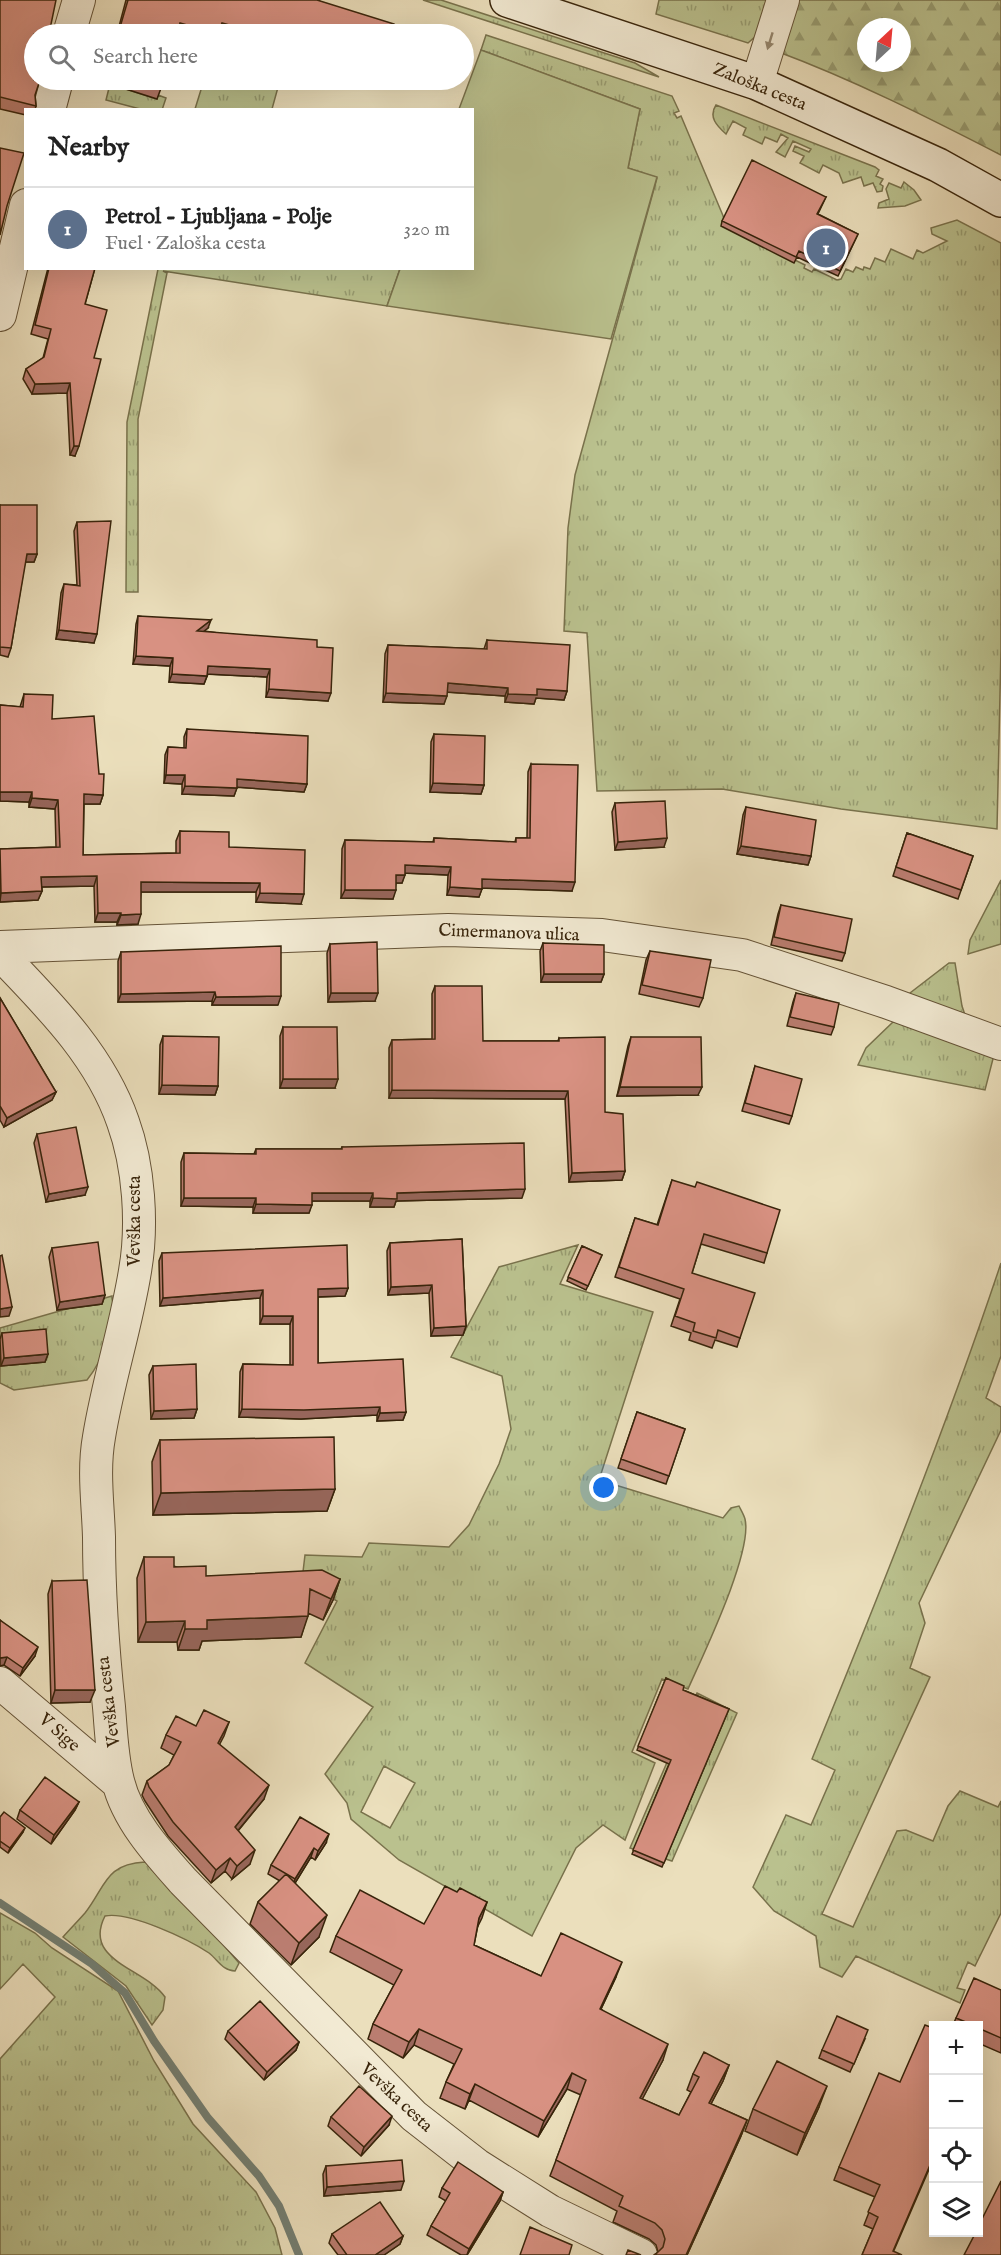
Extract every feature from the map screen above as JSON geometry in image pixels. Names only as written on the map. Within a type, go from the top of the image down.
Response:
[{"type":"main road","name":"Zaloška cesta","points":[[507,0],[757,83],[938,165],[1001,200]]},
{"type":"street","points":[[72,24],[79,0]]},
{"type":"street","points":[[757,83],[783,0]]},
{"type":"street","points":[[50,108],[55,90]]},
{"type":"street","points":[[0,315],[24,213]]},
{"type":"street","name":"Cimermanova ulica","points":[[0,947],[448,930],[602,935],[742,955],[886,1002],[1001,1044]]},
{"type":"street","name":"Vevška cesta","points":[[0,954],[74,1034],[95,1067],[123,1122],[133,1162],[138,1240],[135,1270],[106,1396],[98,1442],[96,1476],[101,1640],[118,1783],[134,1817],[156,1851],[183,1881],[414,2116],[477,2165],[550,2211],[641,2255]]},
{"type":"street","name":"V Sige","points":[[0,1683],[118,1783]]},
{"type":"green space","points":[[423,0],[441,0],[635,63],[659,77]]},
{"type":"green space","points":[[659,0],[770,0],[757,35],[748,43],[656,14]]},
{"type":"green space","points":[[791,0],[1001,0],[1001,155],[918,113],[776,51]]},
{"type":"green space","points":[[486,35],[672,96],[679,111],[674,113],[677,118],[681,116],[724,218],[794,262],[795,260],[805,265],[804,268],[812,272],[814,269],[837,280],[841,279],[846,269],[853,272],[856,267],[863,270],[864,267],[870,269],[875,258],[885,262],[891,249],[913,259],[917,250],[923,253],[947,241],[932,234],[931,228],[957,220],[1001,243],[1001,649],[997,829],[841,809],[722,789],[597,791],[587,633],[564,631],[568,528],[575,475],[657,178],[628,168],[640,109],[481,50]]},
{"type":"green space","points":[[481,50],[640,109],[628,168],[657,177],[611,339],[387,306],[400,270],[474,270],[474,108],[459,108],[466,90],[474,90],[474,69]]},
{"type":"green space","points":[[108,90],[129,90],[157,99],[158,95],[166,98],[163,108],[136,108],[106,100]]},
{"type":"green space","points":[[201,90],[277,90],[272,108],[195,108]]},
{"type":"green space","points":[[716,105],[875,167],[879,170],[876,176],[883,179],[880,184],[883,186],[882,191],[877,192],[873,183],[864,186],[861,177],[843,183],[839,173],[823,165],[819,173],[800,163],[804,156],[793,151],[795,146],[809,152],[811,149],[793,141],[785,157],[776,152],[788,138],[781,134],[777,142],[765,137],[762,144],[743,135],[746,128],[733,121],[726,134],[713,117]]},
{"type":"green space","points":[[904,182],[921,200],[905,206],[878,208],[879,203],[889,199],[886,189],[889,183],[901,188]]},
{"type":"green space","points":[[158,270],[400,270],[387,306],[163,271],[167,273],[138,419],[138,592],[126,592],[127,422]]},
{"type":"green space","points":[[1001,880],[1001,944],[968,954],[970,940]]},
{"type":"green space","points":[[949,963],[955,963],[962,1006],[968,1024],[902,1003],[910,993]]},
{"type":"green space","points":[[893,1022],[904,1022],[995,1051],[985,1090],[858,1065],[866,1048]]},
{"type":"green space","points":[[578,1245],[560,1284],[653,1312],[599,1480],[723,1518],[731,1508],[739,1506],[745,1519],[742,1555],[715,1629],[688,1689],[662,1679],[632,1752],[655,1763],[625,1840],[603,1825],[576,1848],[532,1936],[399,1860],[351,1819],[347,1803],[325,1774],[373,1707],[305,1663],[337,1601],[302,1580],[305,1555],[362,1557],[369,1543],[449,1547],[469,1525],[499,1464],[511,1429],[502,1376],[451,1357],[499,1267]],"holes":[[[384,1766],[415,1783],[390,1828],[361,1812]]]},
{"type":"green space","points":[[1001,1263],[1001,1356],[986,1398],[1001,1407],[1001,1430],[919,1603],[925,1623],[910,1668],[930,1677],[822,1914],[853,1927],[897,1831],[906,1830],[933,1841],[948,1806],[960,1791],[998,1807],[1001,1801],[1001,1913],[975,1966],[968,1962],[957,1988],[965,1990],[960,2003],[856,1956],[842,1977],[820,1967],[816,1936],[774,1911],[753,1887],[786,1815],[811,1825],[835,1770],[812,1759],[934,1451]]},
{"type":"green space","points":[[112,1296],[112,1318],[107,1341],[99,1362],[87,1380],[14,1390],[0,1383],[0,1328]]},
{"type":"green space","points":[[697,1693],[737,1713],[672,1861],[630,1848]]},
{"type":"green space","points":[[145,1862],[160,1870],[239,1963],[235,1971],[231,1971],[209,1953],[173,1934],[128,1918],[105,1916],[100,1931],[102,1944],[109,1954],[156,1987],[165,1997],[163,2010],[152,2025],[126,1986],[63,1937],[85,1913],[114,1872],[122,1867]]},
{"type":"green space","points":[[0,1913],[35,1933],[52,1948],[118,1991],[154,2061],[193,2124],[256,2192],[275,2228],[282,2255],[0,2255],[0,2059],[55,1997],[23,1964],[0,1989]]},
{"type":"building","points":[[0,0],[56,0],[51,24],[24,24],[24,90],[37,90],[36,106],[0,97]]},
{"type":"building","points":[[128,0],[317,0],[394,24],[180,23],[121,24]]},
{"type":"building","points":[[0,148],[24,153],[0,235]]},
{"type":"building","points":[[752,160],[826,197],[817,214],[858,234],[840,271],[799,251],[796,257],[722,221]]},
{"type":"building","points":[[49,270],[94,270],[85,304],[107,310],[94,358],[101,359],[79,446],[74,446],[70,383],[35,384],[26,369],[44,357],[51,329],[35,325]]},
{"type":"building","points":[[0,505],[37,505],[37,554],[27,554],[11,648],[0,647]]},
{"type":"building","points":[[111,521],[97,634],[59,630],[64,584],[80,586],[77,522]]},
{"type":"building","points":[[138,616],[211,620],[197,631],[317,640],[317,647],[333,648],[331,693],[269,689],[270,669],[208,666],[207,676],[172,674],[173,658],[136,656]]},
{"type":"building","points":[[487,640],[570,645],[567,691],[537,689],[537,695],[508,694],[508,688],[448,683],[447,696],[386,693],[388,645],[487,649]]},
{"type":"building","points":[[24,694],[53,695],[52,719],[94,716],[99,774],[104,774],[103,795],[84,794],[83,855],[180,853],[180,831],[229,832],[229,847],[305,850],[304,894],[260,893],[260,883],[141,882],[141,914],[121,915],[121,913],[98,913],[97,876],[41,877],[42,891],[1,893],[0,849],[60,847],[58,800],[32,798],[32,792],[0,792],[0,705],[23,707]]},
{"type":"building","points":[[187,729],[308,736],[307,784],[237,779],[237,788],[185,786],[185,775],[166,775],[168,747],[186,748]]},
{"type":"building","points":[[434,734],[485,736],[484,785],[433,783]]},
{"type":"building","points":[[531,764],[578,765],[575,882],[482,879],[482,889],[450,887],[451,867],[405,865],[405,875],[396,875],[396,890],[345,890],[345,840],[434,842],[434,838],[516,842],[516,838],[530,838]]},
{"type":"building","points":[[665,801],[667,838],[618,842],[615,803]]},
{"type":"building","points":[[746,807],[816,820],[811,856],[741,846]]},
{"type":"building","points":[[907,833],[973,856],[961,890],[896,867]]},
{"type":"building","points":[[781,905],[852,919],[845,953],[774,937]]},
{"type":"building","points":[[377,942],[378,993],[331,993],[330,944]]},
{"type":"building","points":[[543,943],[604,945],[604,974],[544,974]]},
{"type":"building","points":[[281,946],[281,996],[216,997],[215,992],[121,994],[121,952]]},
{"type":"building","points":[[650,951],[711,960],[703,998],[642,985]]},
{"type":"building","points":[[435,986],[482,986],[483,1041],[559,1041],[559,1038],[605,1037],[605,1112],[623,1114],[625,1171],[572,1173],[568,1091],[392,1090],[392,1040],[435,1039]]},
{"type":"building","points":[[796,993],[839,1003],[834,1027],[790,1017]]},
{"type":"building","points":[[0,998],[56,1092],[7,1118],[0,1106]]},
{"type":"building","points":[[283,1027],[337,1027],[338,1079],[283,1079]]},
{"type":"building","points":[[163,1036],[219,1037],[218,1086],[162,1085]]},
{"type":"building","points":[[631,1037],[701,1037],[702,1087],[620,1087]]},
{"type":"building","points":[[755,1066],[802,1079],[792,1116],[745,1103]]},
{"type":"building","points":[[76,1127],[88,1187],[49,1194],[37,1134]]},
{"type":"building","points":[[524,1143],[525,1189],[397,1193],[397,1199],[373,1198],[373,1193],[312,1193],[312,1205],[256,1204],[256,1198],[184,1198],[184,1153],[256,1154],[256,1149],[342,1149],[342,1147]]},
{"type":"building","points":[[672,1180],[695,1187],[697,1182],[780,1210],[767,1253],[704,1234],[692,1273],[755,1293],[740,1338],[718,1330],[716,1338],[693,1331],[695,1323],[675,1316],[684,1289],[619,1267],[635,1218],[658,1225]]},
{"type":"building","points":[[462,1239],[466,1326],[434,1328],[432,1285],[391,1287],[390,1243]]},
{"type":"building","points":[[98,1242],[105,1295],[60,1302],[52,1248]]},
{"type":"building","points":[[347,1245],[348,1288],[318,1289],[318,1363],[403,1359],[406,1412],[380,1413],[380,1407],[304,1410],[242,1409],[243,1364],[293,1365],[293,1316],[263,1316],[263,1290],[163,1298],[162,1253]]},
{"type":"building","points":[[582,1246],[602,1255],[588,1286],[568,1277]]},
{"type":"building","points":[[2,1255],[12,1307],[0,1309],[0,1256]]},
{"type":"building","points":[[46,1329],[48,1354],[4,1358],[2,1333]]},
{"type":"building","points":[[196,1364],[197,1409],[154,1411],[153,1366]]},
{"type":"building","points":[[637,1412],[685,1429],[669,1476],[621,1459]]},
{"type":"building","points":[[334,1437],[335,1489],[161,1493],[160,1440]]},
{"type":"building","points":[[144,1557],[174,1557],[174,1567],[206,1566],[206,1576],[322,1570],[340,1579],[331,1599],[310,1589],[308,1616],[207,1620],[207,1629],[185,1629],[185,1621],[146,1622]]},
{"type":"building","points":[[87,1580],[95,1690],[55,1690],[52,1581]]},
{"type":"building","points":[[0,1620],[38,1647],[23,1668],[7,1657],[0,1658]]},
{"type":"building","points":[[666,1678],[684,1686],[683,1690],[729,1709],[664,1863],[633,1850],[671,1760],[638,1746]]},
{"type":"building","points":[[204,1710],[229,1722],[218,1743],[269,1785],[235,1827],[255,1850],[237,1866],[230,1858],[216,1870],[173,1822],[147,1781],[169,1765],[181,1742],[166,1735],[176,1716],[196,1726]]},
{"type":"building","points":[[45,1777],[79,1802],[54,1835],[20,1810]]},
{"type":"building","points":[[4,1812],[25,1828],[10,1848],[0,1841],[0,1817]]},
{"type":"building","points":[[300,1817],[329,1834],[318,1851],[314,1848],[295,1879],[271,1865]]},
{"type":"building","points":[[286,1874],[327,1915],[299,1943],[258,1902]]},
{"type":"building","points":[[445,1886],[457,1892],[460,1888],[487,1902],[479,1918],[474,1945],[541,1976],[561,1933],[622,1962],[600,2009],[668,2044],[640,2098],[679,2115],[699,2077],[693,2074],[704,2052],[729,2065],[709,2103],[747,2120],[686,2255],[654,2255],[663,2247],[665,2239],[662,2230],[655,2223],[619,2206],[623,2196],[556,2160],[586,2080],[572,2073],[544,2121],[475,2084],[470,2094],[446,2082],[462,2049],[419,2029],[409,2042],[373,2024],[402,1970],[336,1936],[360,1890],[424,1924]]},
{"type":"building","points":[[974,1978],[1001,1990],[1001,2038],[983,2030],[983,2021],[963,2021],[956,2018]]},
{"type":"building","points":[[260,2001],[299,2042],[267,2072],[228,2031]]},
{"type":"building","points":[[837,2016],[868,2030],[854,2064],[822,2050]]},
{"type":"building","points":[[925,2025],[929,2026],[929,2167],[893,2251],[902,2255],[862,2255],[878,2217],[868,2212],[880,2185],[839,2167],[879,2073],[900,2082]]},
{"type":"building","points":[[777,2061],[827,2086],[805,2133],[753,2109]]},
{"type":"building","points":[[359,2086],[392,2116],[364,2147],[331,2117]]},
{"type":"building","points":[[402,2160],[404,2181],[327,2187],[326,2166]]},
{"type":"building","points":[[458,2162],[503,2192],[469,2249],[431,2226],[450,2193],[442,2188]]},
{"type":"building","points":[[1001,2181],[1001,2255],[964,2255],[973,2237],[983,2237],[983,2217]]},
{"type":"building","points":[[380,2202],[403,2236],[375,2255],[347,2255],[332,2234]]},
{"type":"building","points":[[530,2227],[572,2245],[569,2255],[520,2255]]},
{"type":"building","points":[[628,2250],[641,2255],[626,2255]]},
{"type":"waterway","points":[[0,1903],[92,1964],[125,1993],[154,2041],[208,2118],[259,2176],[279,2206],[299,2255]]},
{"type":"place","name":"Petrol - Ljubljana - Polje","points":[[826,248]]}]
